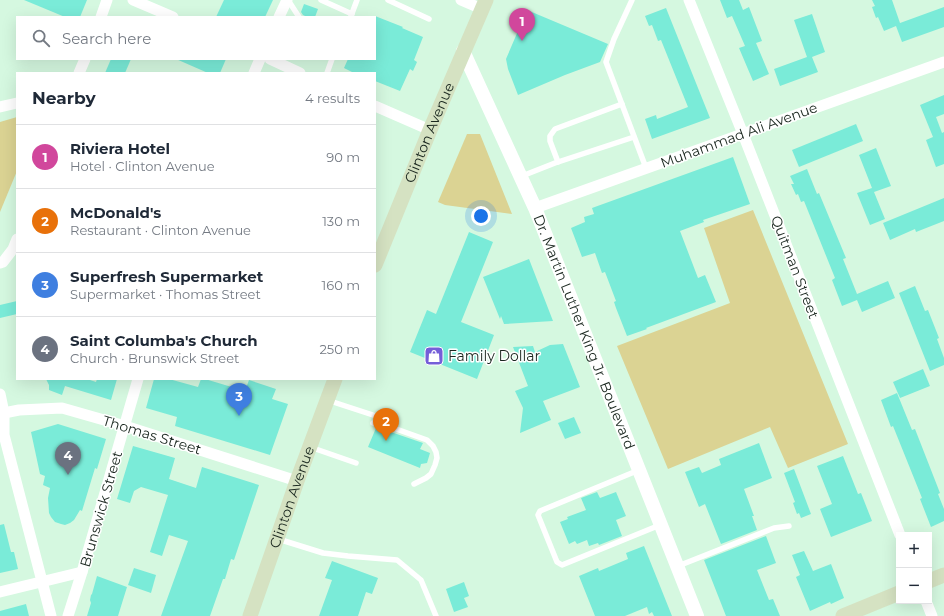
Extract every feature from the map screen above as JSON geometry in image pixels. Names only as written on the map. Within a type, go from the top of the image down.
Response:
[{"type":"main road","name":"Clinton Avenue","points":[[376,263],[463,51],[484,5]]},
{"type":"main road","name":"Clinton Avenue","points":[[250,616],[297,481],[335,380]]},
{"type":"main road","points":[[932,580],[944,575]]},
{"type":"main road","points":[[843,616],[896,594]]},
{"type":"street","points":[[101,16],[107,0]]},
{"type":"street","points":[[133,0],[171,16]]},
{"type":"street","points":[[279,16],[287,0]]},
{"type":"street","points":[[460,0],[484,5]]},
{"type":"street","name":"Quitman Street","points":[[689,0],[899,532]]},
{"type":"street","name":"Dr. Martin Luther King Jr. Boulevard","points":[[463,51],[535,208],[697,616]]},
{"type":"street","points":[[80,72],[85,60]]},
{"type":"street","points":[[254,72],[260,60]]},
{"type":"street","points":[[272,60],[298,72]]},
{"type":"street","name":"Muhammad Ali Avenue","points":[[535,208],[944,62]]},
{"type":"street","points":[[0,107],[16,103]]},
{"type":"street","points":[[376,106],[430,130]]},
{"type":"street","points":[[0,263],[3,262],[16,246]]},
{"type":"street","name":"Brunswick Street","points":[[68,616],[138,380]]},
{"type":"street","points":[[0,394],[4,413],[4,436],[52,616]]},
{"type":"street","name":"Thomas Street","points":[[4,413],[19,410],[62,408],[125,426],[297,481]]},
{"type":"street","points":[[0,592],[82,572]]},
{"type":"street","points":[[927,604],[932,616]]},
{"type":"lane","points":[[287,0],[298,16]]},
{"type":"lane","points":[[321,0],[351,15],[358,0]]},
{"type":"lane","points":[[388,0],[429,19]]},
{"type":"lane","points":[[632,0],[606,62],[646,168]]},
{"type":"lane","points":[[326,72],[332,60]]},
{"type":"lane","points":[[558,162],[550,141],[550,136],[555,129],[622,104]]},
{"type":"lane","points":[[521,177],[558,162],[634,137]]},
{"type":"lane","points":[[327,400],[376,416]]},
{"type":"lane","points":[[373,423],[385,425],[427,440],[432,446],[436,452],[437,458],[431,474],[414,484]]},
{"type":"lane","points":[[310,447],[356,463]]},
{"type":"lane","points":[[639,470],[540,511],[538,515],[557,562],[562,565],[661,525]]},
{"type":"lane","points":[[677,566],[774,528],[789,526]]},
{"type":"lane","points":[[278,539],[324,553],[397,560],[421,580],[436,616]]},
{"type":"shaded area","points":[[16,117],[16,173],[0,212],[0,122]]},
{"type":"shaded area","points":[[467,134],[480,134],[512,214],[445,205],[438,202]]},
{"type":"shaded area","points":[[753,210],[848,444],[788,468],[770,427],[668,469],[617,346],[730,303],[704,228]]},
{"type":"building","points":[[24,0],[87,0],[80,16],[63,16]]},
{"type":"building","points":[[224,0],[273,0],[265,16],[216,16]]},
{"type":"building","points":[[720,0],[739,0],[743,10],[749,7],[762,41],[756,43],[769,74],[753,81],[739,48],[745,46],[732,16],[727,18]]},
{"type":"building","points":[[872,0],[892,0],[900,23],[944,7],[944,27],[902,42],[896,26],[884,31],[878,17],[876,18],[872,7],[875,6]]},
{"type":"building","points":[[304,4],[318,9],[315,16],[305,16],[301,12]]},
{"type":"building","points":[[666,8],[710,118],[652,139],[645,119],[656,115],[657,119],[688,107],[661,40],[658,41],[652,25],[649,26],[645,16]]},
{"type":"building","points":[[527,10],[608,44],[600,62],[518,95],[508,69],[506,59]]},
{"type":"building","points":[[812,14],[825,52],[812,57],[818,72],[780,86],[774,69],[807,57],[794,20]]},
{"type":"building","points":[[376,16],[423,37],[414,60],[417,62],[413,71],[410,69],[400,91],[376,81],[376,72],[352,72],[344,68],[348,60],[376,60]]},
{"type":"building","points":[[111,60],[131,60],[125,72],[105,72]]},
{"type":"building","points":[[178,60],[226,60],[220,72],[206,72]]},
{"type":"building","points":[[944,95],[944,114],[936,117],[942,133],[944,132],[944,164],[936,167],[926,140],[933,137],[920,105]]},
{"type":"building","points":[[856,124],[863,141],[799,167],[792,150]]},
{"type":"building","points":[[876,148],[891,186],[874,192],[885,219],[870,225],[857,193],[872,188],[859,155]]},
{"type":"building","points":[[733,157],[750,204],[703,220],[704,222],[680,231],[698,278],[705,275],[716,302],[627,336],[616,308],[614,302],[616,301],[605,272],[602,273],[595,253],[582,257],[571,228],[585,222],[584,217],[594,214],[592,208]]},
{"type":"building","points":[[807,169],[817,194],[819,193],[846,258],[843,259],[857,294],[888,281],[895,298],[862,312],[857,300],[842,306],[832,280],[835,278],[804,201],[801,202],[798,194],[796,195],[791,184],[794,184],[790,176]]},
{"type":"building","points":[[944,198],[944,221],[916,232],[915,229],[890,240],[883,223]]},
{"type":"building","points":[[469,232],[493,242],[461,322],[494,335],[477,379],[410,352],[427,310],[436,314]]},
{"type":"building","points":[[529,259],[553,321],[504,324],[501,316],[500,319],[483,277]]},
{"type":"building","points":[[915,286],[925,311],[928,310],[939,338],[937,339],[944,358],[944,365],[930,371],[899,293]]},
{"type":"building","points":[[16,301],[16,314],[0,318],[0,305]]},
{"type":"building","points":[[563,344],[580,387],[543,401],[551,420],[520,433],[523,408],[515,391],[528,386],[513,347],[533,346],[535,352],[550,345]]},
{"type":"building","points":[[923,369],[930,386],[900,398],[893,382]]},
{"type":"building","points":[[46,380],[90,380],[96,382],[97,380],[117,380],[111,400],[65,386],[62,395],[49,390],[49,385]]},
{"type":"building","points":[[154,380],[173,380],[198,387],[201,380],[208,380],[245,391],[249,380],[276,389],[272,399],[288,404],[270,455],[175,426],[177,417],[146,408]]},
{"type":"building","points":[[897,393],[912,430],[915,429],[940,493],[938,494],[944,509],[944,521],[931,527],[920,499],[922,498],[881,400]]},
{"type":"building","points":[[574,417],[581,433],[565,439],[558,423]]},
{"type":"building","points":[[58,424],[106,439],[97,469],[95,468],[82,511],[80,510],[74,520],[65,525],[55,522],[49,513],[48,498],[50,488],[43,485],[45,476],[40,474],[31,432]]},
{"type":"building","points":[[376,428],[423,443],[420,449],[430,453],[427,463],[421,464],[420,468],[368,447]]},
{"type":"building","points":[[759,443],[772,478],[744,489],[754,516],[752,516],[757,530],[721,544],[705,504],[699,507],[685,472],[699,467],[702,473],[721,465],[719,459]]},
{"type":"building","points":[[133,446],[175,458],[169,479],[196,488],[202,467],[259,485],[234,560],[231,559],[225,579],[223,579],[210,616],[161,616],[188,541],[169,535],[162,556],[150,552],[168,495],[141,487],[134,491],[130,503],[117,499]]},
{"type":"building","points":[[843,456],[858,494],[861,493],[872,521],[831,537],[820,509],[832,504],[817,466]]},
{"type":"building","points":[[794,469],[811,514],[801,518],[799,513],[797,514],[793,503],[795,502],[784,473]]},
{"type":"building","points":[[597,492],[600,498],[616,492],[626,516],[616,520],[622,536],[599,545],[598,543],[589,546],[587,540],[577,544],[575,541],[569,544],[560,522],[568,519],[567,517],[586,510],[581,498]]},
{"type":"building","points":[[4,524],[11,552],[14,552],[18,569],[0,573],[0,525]]},
{"type":"building","points":[[766,536],[776,563],[757,570],[769,600],[773,599],[780,616],[726,616],[704,560]]},
{"type":"building","points":[[644,546],[672,616],[654,616],[652,612],[649,614],[647,607],[625,616],[595,616],[579,576],[598,568],[599,571],[628,559],[626,553]]},
{"type":"building","points":[[804,551],[813,571],[831,564],[844,598],[831,604],[830,602],[810,611],[796,577],[800,575],[792,555]]},
{"type":"building","points":[[332,561],[378,578],[372,594],[366,592],[358,616],[319,616],[332,580],[325,578]]},
{"type":"building","points":[[134,568],[156,575],[151,593],[128,585]]},
{"type":"building","points":[[97,576],[127,587],[118,616],[87,616],[91,603],[91,595]]},
{"type":"building","points":[[464,582],[469,596],[464,598],[468,607],[454,612],[446,589]]},
{"type":"building","points":[[26,604],[29,616],[0,616],[0,611]]},
{"type":"place","name":"Riviera Hotel","points":[[522,41]]},
{"type":"place","name":"Family Dollar","points":[[434,356]]},
{"type":"place","name":"Superfresh Supermarket","points":[[239,416]]},
{"type":"place","name":"McDonald's","points":[[386,441]]},
{"type":"place","name":"Saint Columba's Church","points":[[68,475]]}]
